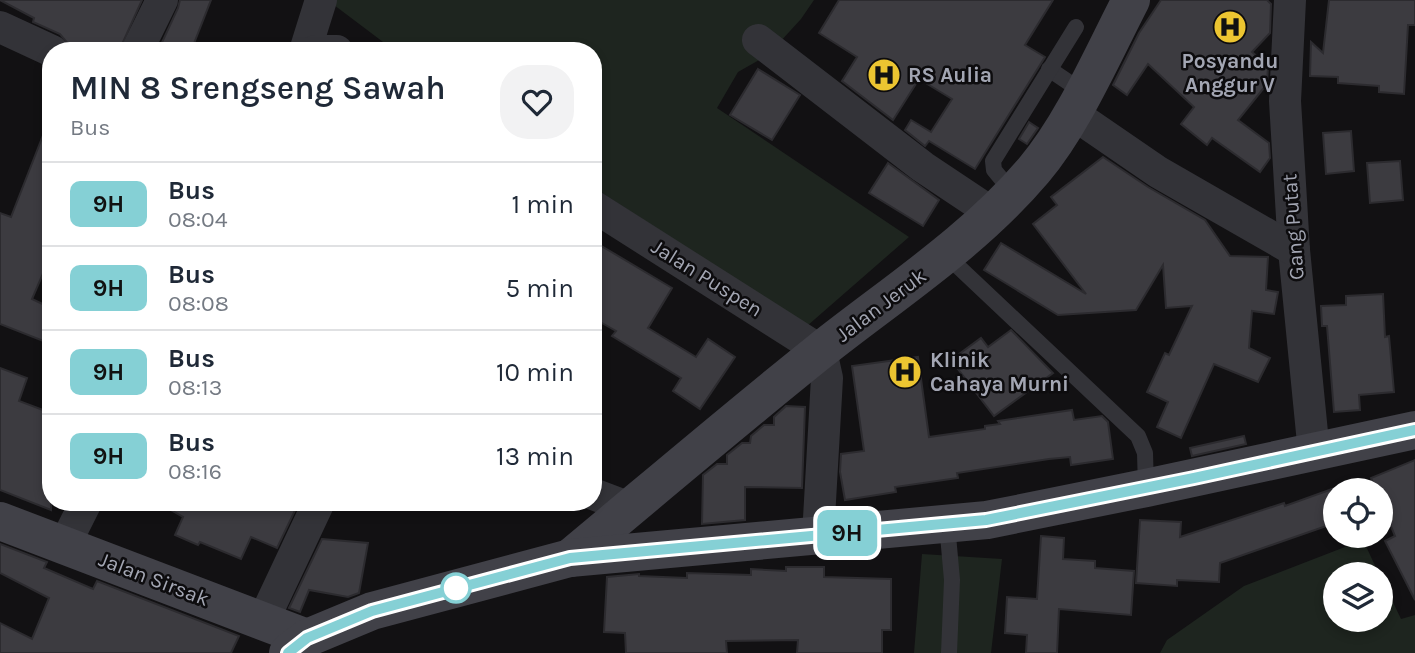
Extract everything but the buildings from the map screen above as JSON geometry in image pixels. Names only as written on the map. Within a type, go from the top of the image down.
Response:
[{"type":"main road","name":"Jalan Jeruk","points":[[570,558],[821,351],[947,256],[1003,203],[1035,169],[1065,127],[1131,0]]},
{"type":"main road","points":[[297,645],[372,611],[570,558],[986,520],[1415,430]]},
{"type":"main road","name":"Jalan Sirsak","points":[[0,521],[263,621],[297,645]]},
{"type":"street","points":[[141,42],[162,0]]},
{"type":"street","points":[[308,42],[321,0]]},
{"type":"street","name":"Gang Putat","points":[[1290,0],[1285,101],[1294,250],[1314,453]]},
{"type":"street","points":[[0,27],[42,46]]},
{"type":"street","points":[[758,40],[923,167],[1003,203]]},
{"type":"street","points":[[1077,102],[1158,172],[1294,250]]},
{"type":"street","name":"Jalan Puspen","points":[[602,212],[821,351]]},
{"type":"street","points":[[818,536],[827,378],[821,351]]},
{"type":"street","points":[[602,497],[630,508]]},
{"type":"street","points":[[65,544],[82,511]]},
{"type":"street","points":[[263,621],[314,511]]},
{"type":"lane","points":[[1003,203],[993,161],[1076,27]]},
{"type":"lane","points":[[1049,69],[1077,102]]},
{"type":"lane","points":[[947,256],[1138,436],[1145,453],[1146,488]]},
{"type":"lane","points":[[947,524],[952,580],[949,653]]},
{"type":"shaded area","points":[[336,0],[814,0],[801,19],[768,55],[738,72],[717,108],[909,237],[807,326],[602,193],[602,42],[383,42],[334,5]]},
{"type":"shaded area","points":[[1342,548],[1367,548],[1373,562],[1323,562],[1323,632],[1393,632],[1393,602],[1401,619],[1415,615],[1415,653],[1160,653],[1167,640],[1244,586]]},
{"type":"shaded area","points":[[922,554],[1002,559],[991,653],[914,653]]},
{"type":"bus line","name":"9H","points":[[288,653],[307,638],[372,611],[570,558],[986,520],[1415,430]]},
{"type":"place","name":"Posyandu Anggur V","points":[[1230,27]]},
{"type":"place","name":"RS Aulia","points":[[884,75]]},
{"type":"place","name":"Klinik Cahaya Murni","points":[[905,372]]}]
